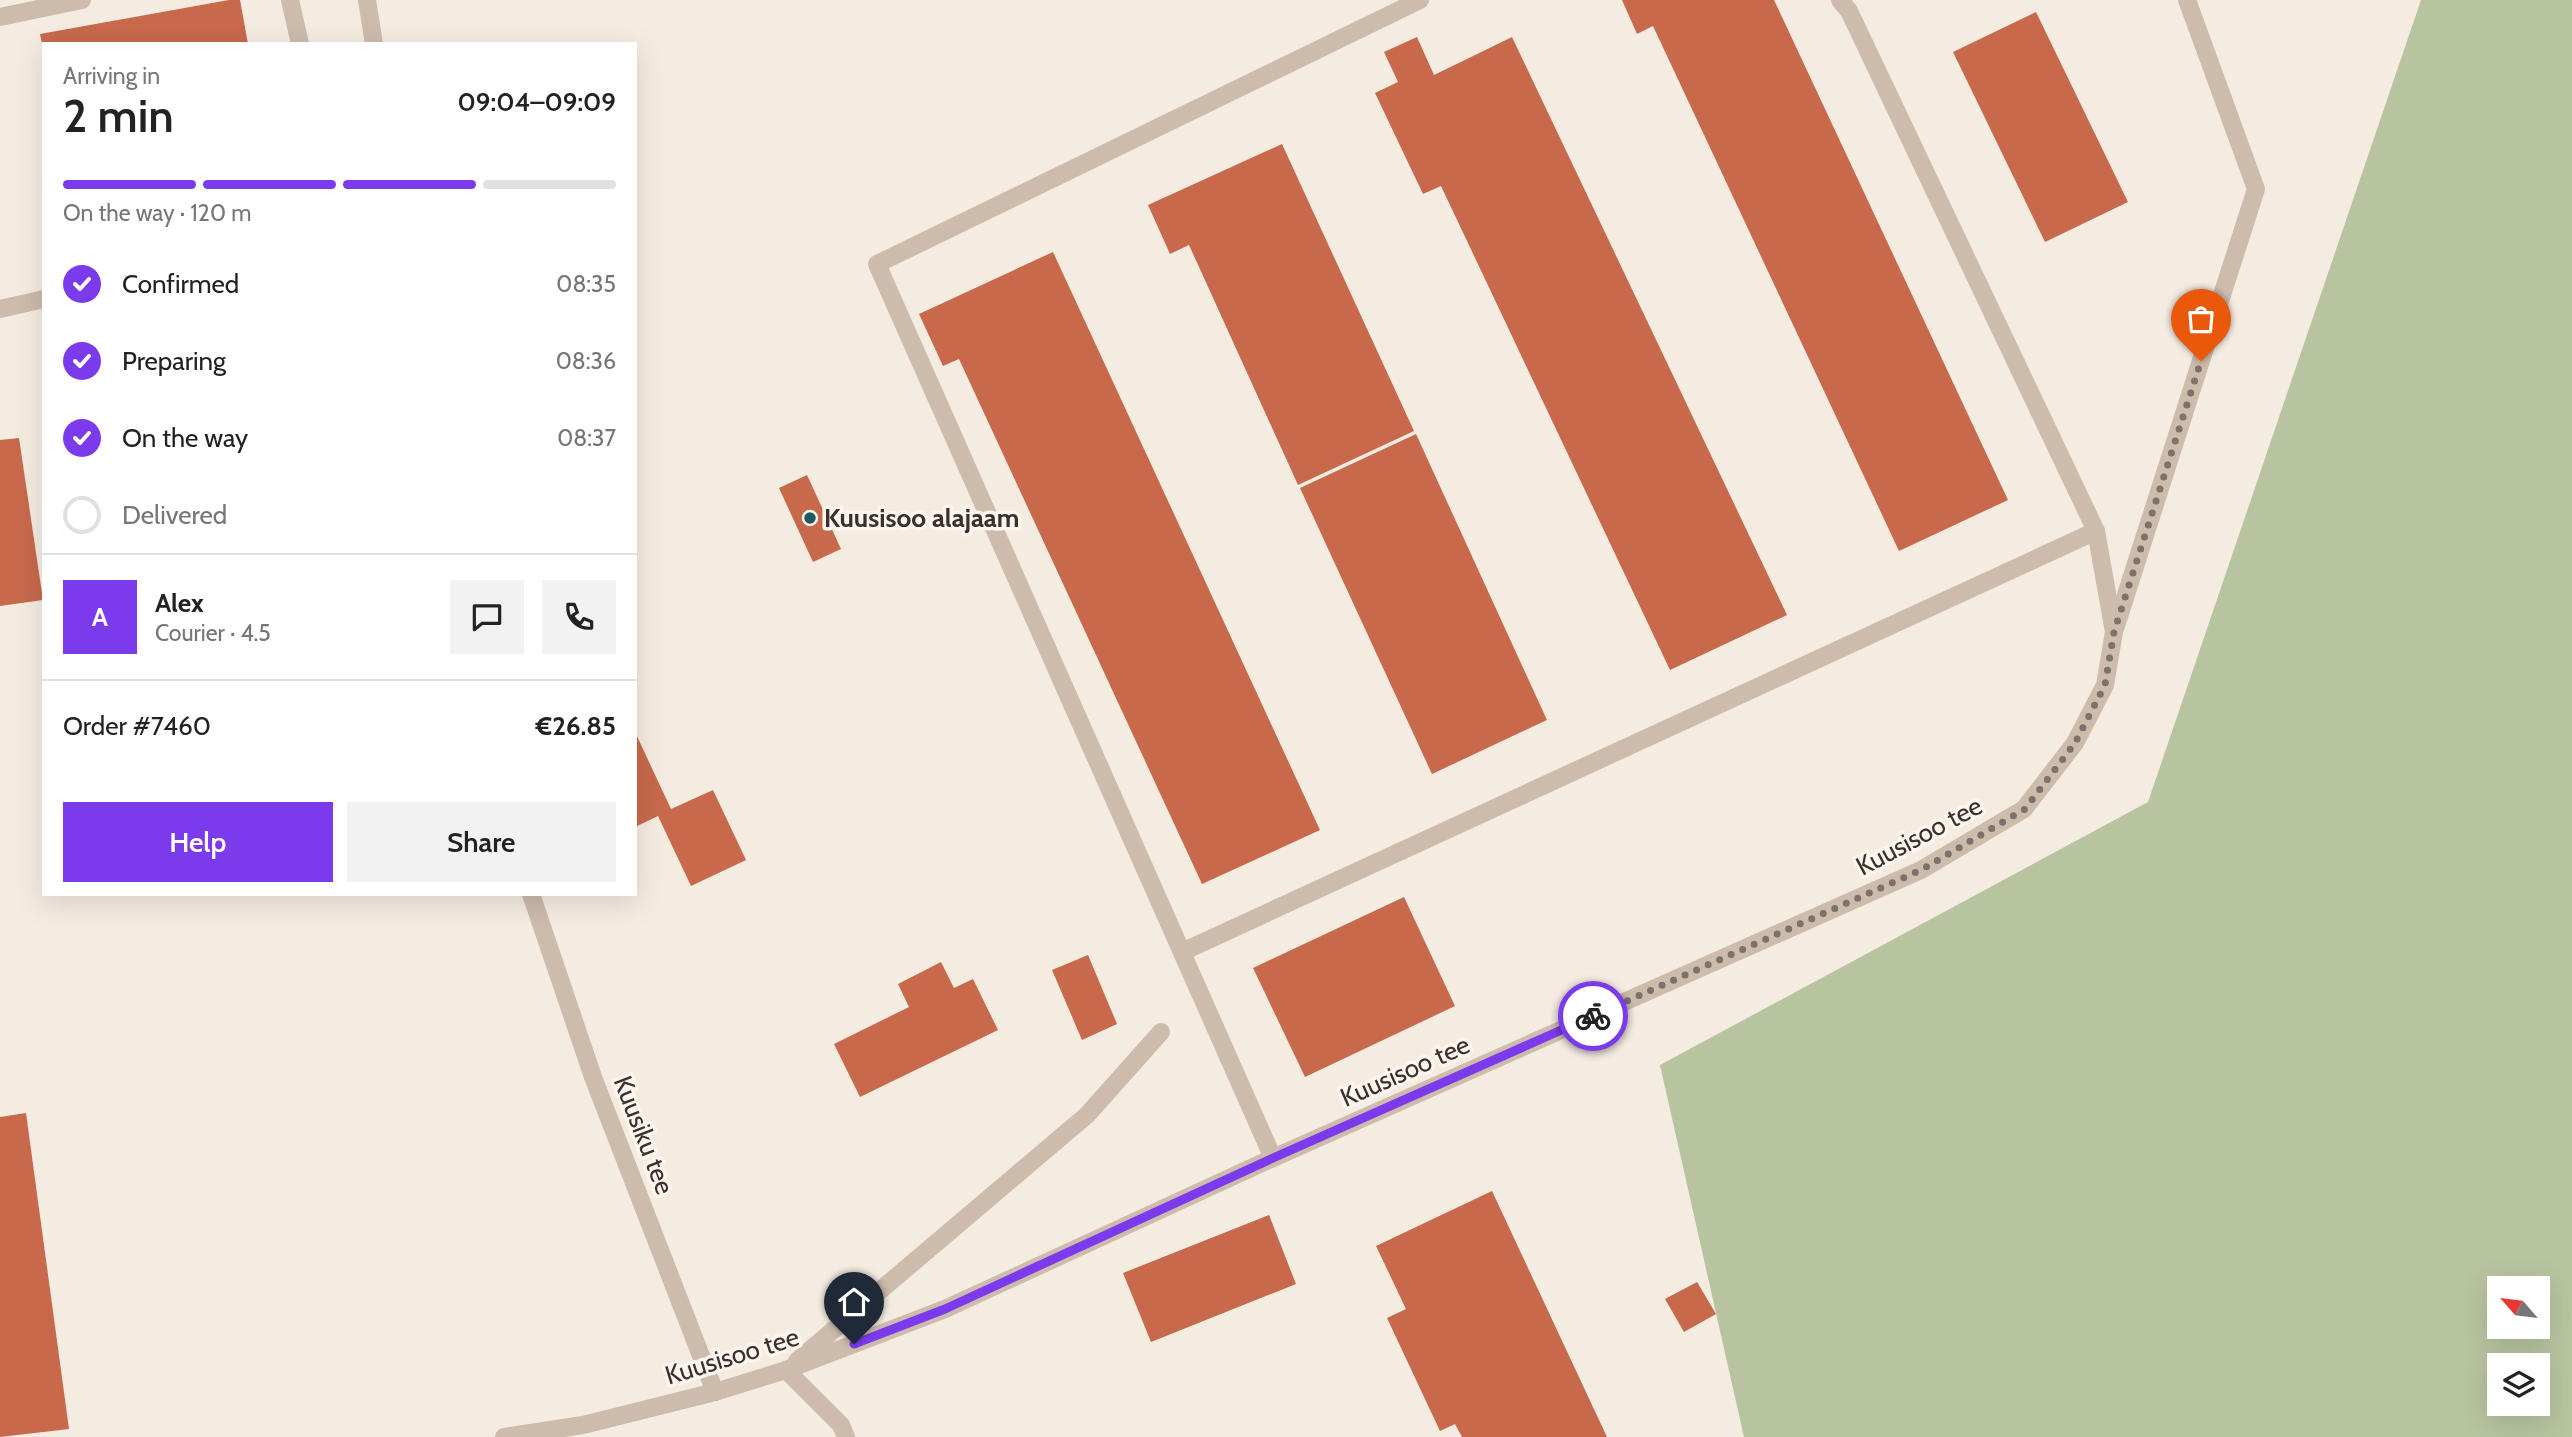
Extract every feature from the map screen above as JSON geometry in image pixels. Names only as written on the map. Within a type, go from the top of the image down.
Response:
[{"type":"street","points":[[0,17],[82,0]]},
{"type":"street","points":[[290,0],[300,42]]},
{"type":"street","points":[[367,0],[374,42]]},
{"type":"street","points":[[1273,1158],[877,264],[1420,0]]},
{"type":"street","name":"Kuusisoo tee","points":[[504,1437],[583,1424],[715,1392],[786,1370],[945,1309],[1273,1158],[1921,870],[2025,809],[2075,743],[2105,685],[2114,632],[2096,531],[1849,11],[1840,0]]},
{"type":"street","points":[[2114,632],[2256,189],[2186,0]]},
{"type":"street","points":[[0,309],[42,299]]},
{"type":"street","points":[[1182,953],[2096,531]]},
{"type":"street","name":"Kuusiku tee","points":[[532,896],[593,1077],[715,1392]]},
{"type":"street","points":[[846,1437],[841,1425],[786,1370],[1087,1115],[1161,1032]]},
{"type":"green space","points":[[2421,0],[2572,0],[2572,1437],[1744,1437],[1660,1065],[2148,802]]},
{"type":"building","points":[[240,0],[248,42],[42,44],[40,34]]},
{"type":"building","points":[[1622,0],[1774,0],[2008,500],[1899,551],[1653,26],[1637,34]]},
{"type":"building","points":[[2036,12],[2128,202],[2045,242],[1953,52]]},
{"type":"building","points":[[1417,37],[1434,75],[1512,37],[1787,615],[1670,670],[1441,186],[1423,194],[1375,93],[1398,82],[1384,52]]},
{"type":"building","points":[[1282,144],[1414,431],[1298,485],[1189,245],[1170,254],[1148,205]]},
{"type":"building","points":[[1053,252],[1320,830],[1202,884],[959,359],[943,366],[919,314]]},
{"type":"building","points":[[1416,434],[1547,720],[1432,774],[1300,488]]},
{"type":"building","points":[[19,438],[42,600],[0,606],[0,440]]},
{"type":"building","name":"Kuusisoo alajaam","points":[[807,475],[841,549],[813,562],[779,488]]},
{"type":"building","points":[[637,736],[671,809],[713,790],[746,860],[691,886],[658,816],[637,826]]},
{"type":"building","points":[[1404,897],[1455,1006],[1305,1077],[1253,968]]},
{"type":"building","points":[[1088,955],[1117,1024],[1082,1040],[1052,970]]},
{"type":"building","points":[[941,962],[954,988],[973,979],[998,1030],[860,1097],[834,1044],[909,1007],[898,984]]},
{"type":"building","points":[[26,1113],[69,1429],[0,1437],[0,1117]]},
{"type":"building","points":[[1492,1191],[1607,1437],[1462,1437],[1455,1424],[1440,1431],[1387,1318],[1406,1309],[1376,1246]]},
{"type":"building","points":[[1269,1215],[1296,1284],[1151,1342],[1123,1273]]},
{"type":"building","points":[[1697,1282],[1716,1314],[1684,1332],[1665,1299]]},
{"type":"way so far","points":[[1593,1016],[1921,870],[2025,809],[2075,743],[2105,685],[2114,632],[2201,361]]},
{"type":"place","name":"Kuusisoo alajaam","points":[[810,518]]},
{"type":"route","points":[[854,1344],[945,1309],[1273,1158],[1593,1016]]}]
